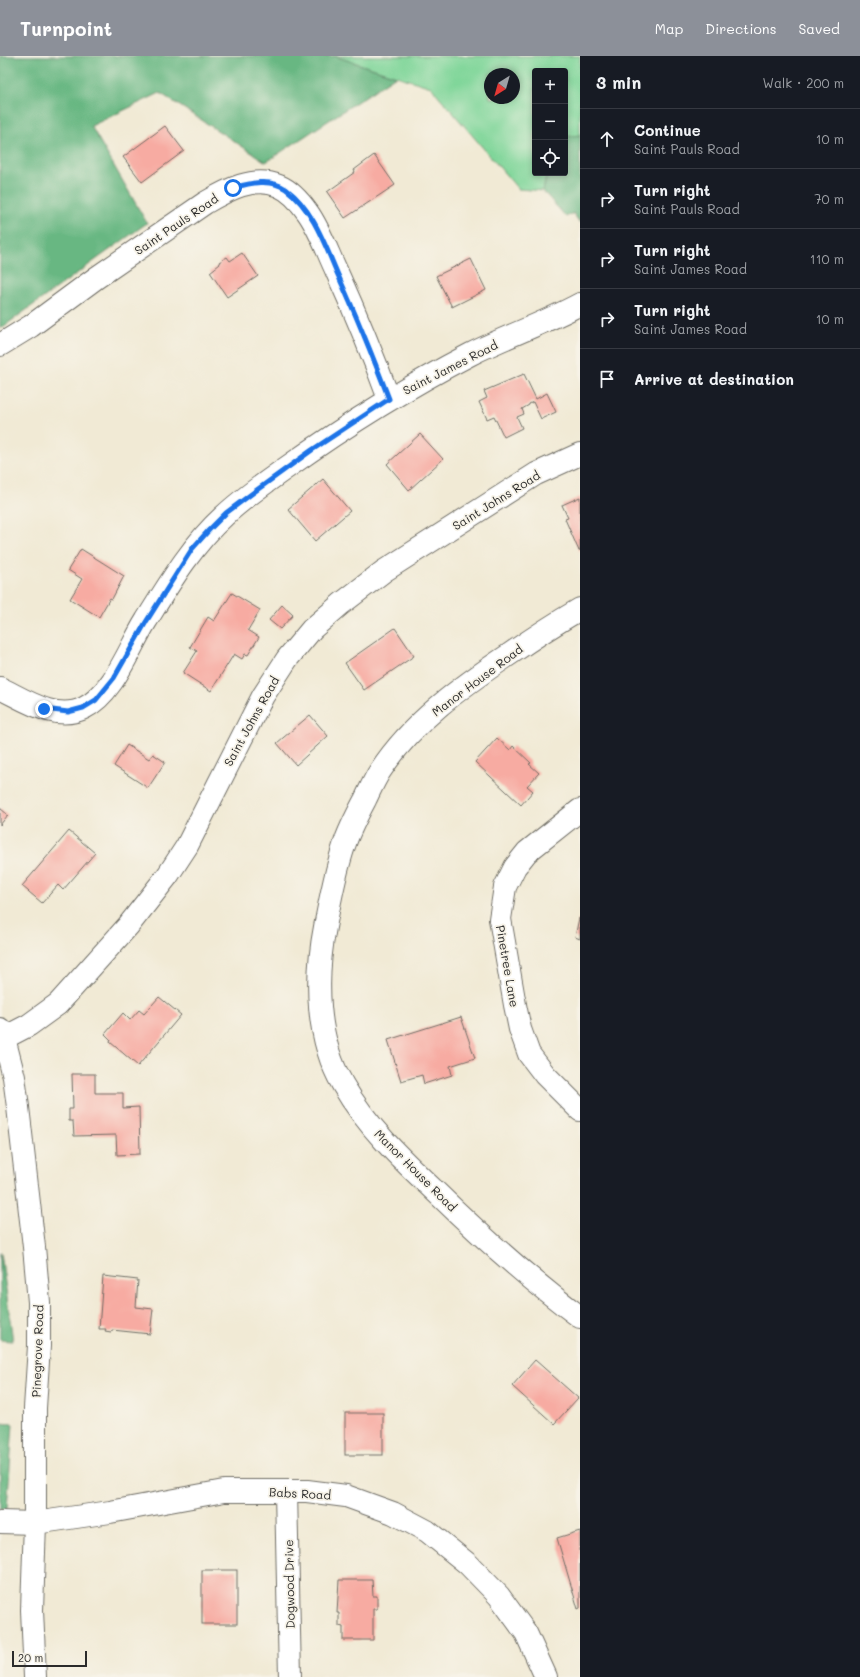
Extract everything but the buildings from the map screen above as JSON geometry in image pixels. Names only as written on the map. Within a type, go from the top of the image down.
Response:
[{"type":"street","name":"Saint Pauls Road","points":[[0,345],[31,326],[96,278],[205,203],[221,194],[245,184],[273,184],[286,190],[308,214],[322,238],[354,310],[389,399]]},
{"type":"street","name":"Saint James Road","points":[[0,688],[44,709],[53,711],[76,711],[96,700],[114,678],[146,622],[192,549],[226,513],[312,450],[389,399],[473,353],[580,304]]},
{"type":"street","name":"Saint Johns Road","points":[[2,1034],[29,1025],[58,1004],[128,926],[168,875],[187,846],[263,696],[286,659],[312,630],[341,604],[384,571],[536,474],[580,454]]},
{"type":"street","name":"Manor House Road","points":[[580,609],[557,622],[486,670],[442,703],[407,737],[380,771],[358,813],[342,852],[321,949],[320,999],[325,1044],[342,1084],[363,1115],[391,1149],[486,1240],[546,1292],[580,1317]]},
{"type":"street","name":"Pinetree Lane","points":[[580,810],[527,852],[515,867],[506,887],[500,919],[520,1029],[529,1054],[545,1075],[580,1110]]},
{"type":"street","name":"Pinegrove Road","points":[[2,1034],[14,1077],[39,1302],[39,1346],[34,1408],[35,1523],[32,1610],[35,1677]]},
{"type":"street","name":"Babs Road","points":[[0,1522],[35,1523],[110,1512],[224,1491],[308,1491],[346,1496],[393,1513],[427,1531],[468,1564],[499,1596],[526,1633],[546,1677]]},
{"type":"street","name":"Dogwood Drive","points":[[286,1491],[290,1677]]},
{"type":"green space","points":[[0,56],[334,56],[396,76],[266,162],[160,93],[91,126],[147,223],[0,329]]},
{"type":"green space","points":[[334,56],[580,56],[580,135],[568,137],[568,68],[532,68],[532,176],[546,176],[543,191],[518,189],[431,87]]},
{"type":"green space","points":[[580,135],[580,223],[573,213],[566,217],[543,191],[546,176],[568,176],[568,137]]},
{"type":"green space","points":[[1,1253],[13,1341],[0,1340]]},
{"type":"green space","points":[[0,1423],[13,1424],[7,1509],[0,1509]]},
{"type":"route","points":[[44,709],[60,712],[76,711],[102,695],[114,678],[146,622],[192,549],[209,530],[226,513],[254,492],[312,450],[389,399],[368,344],[322,238],[300,203],[281,186],[273,184],[254,183],[233,188]]}]
